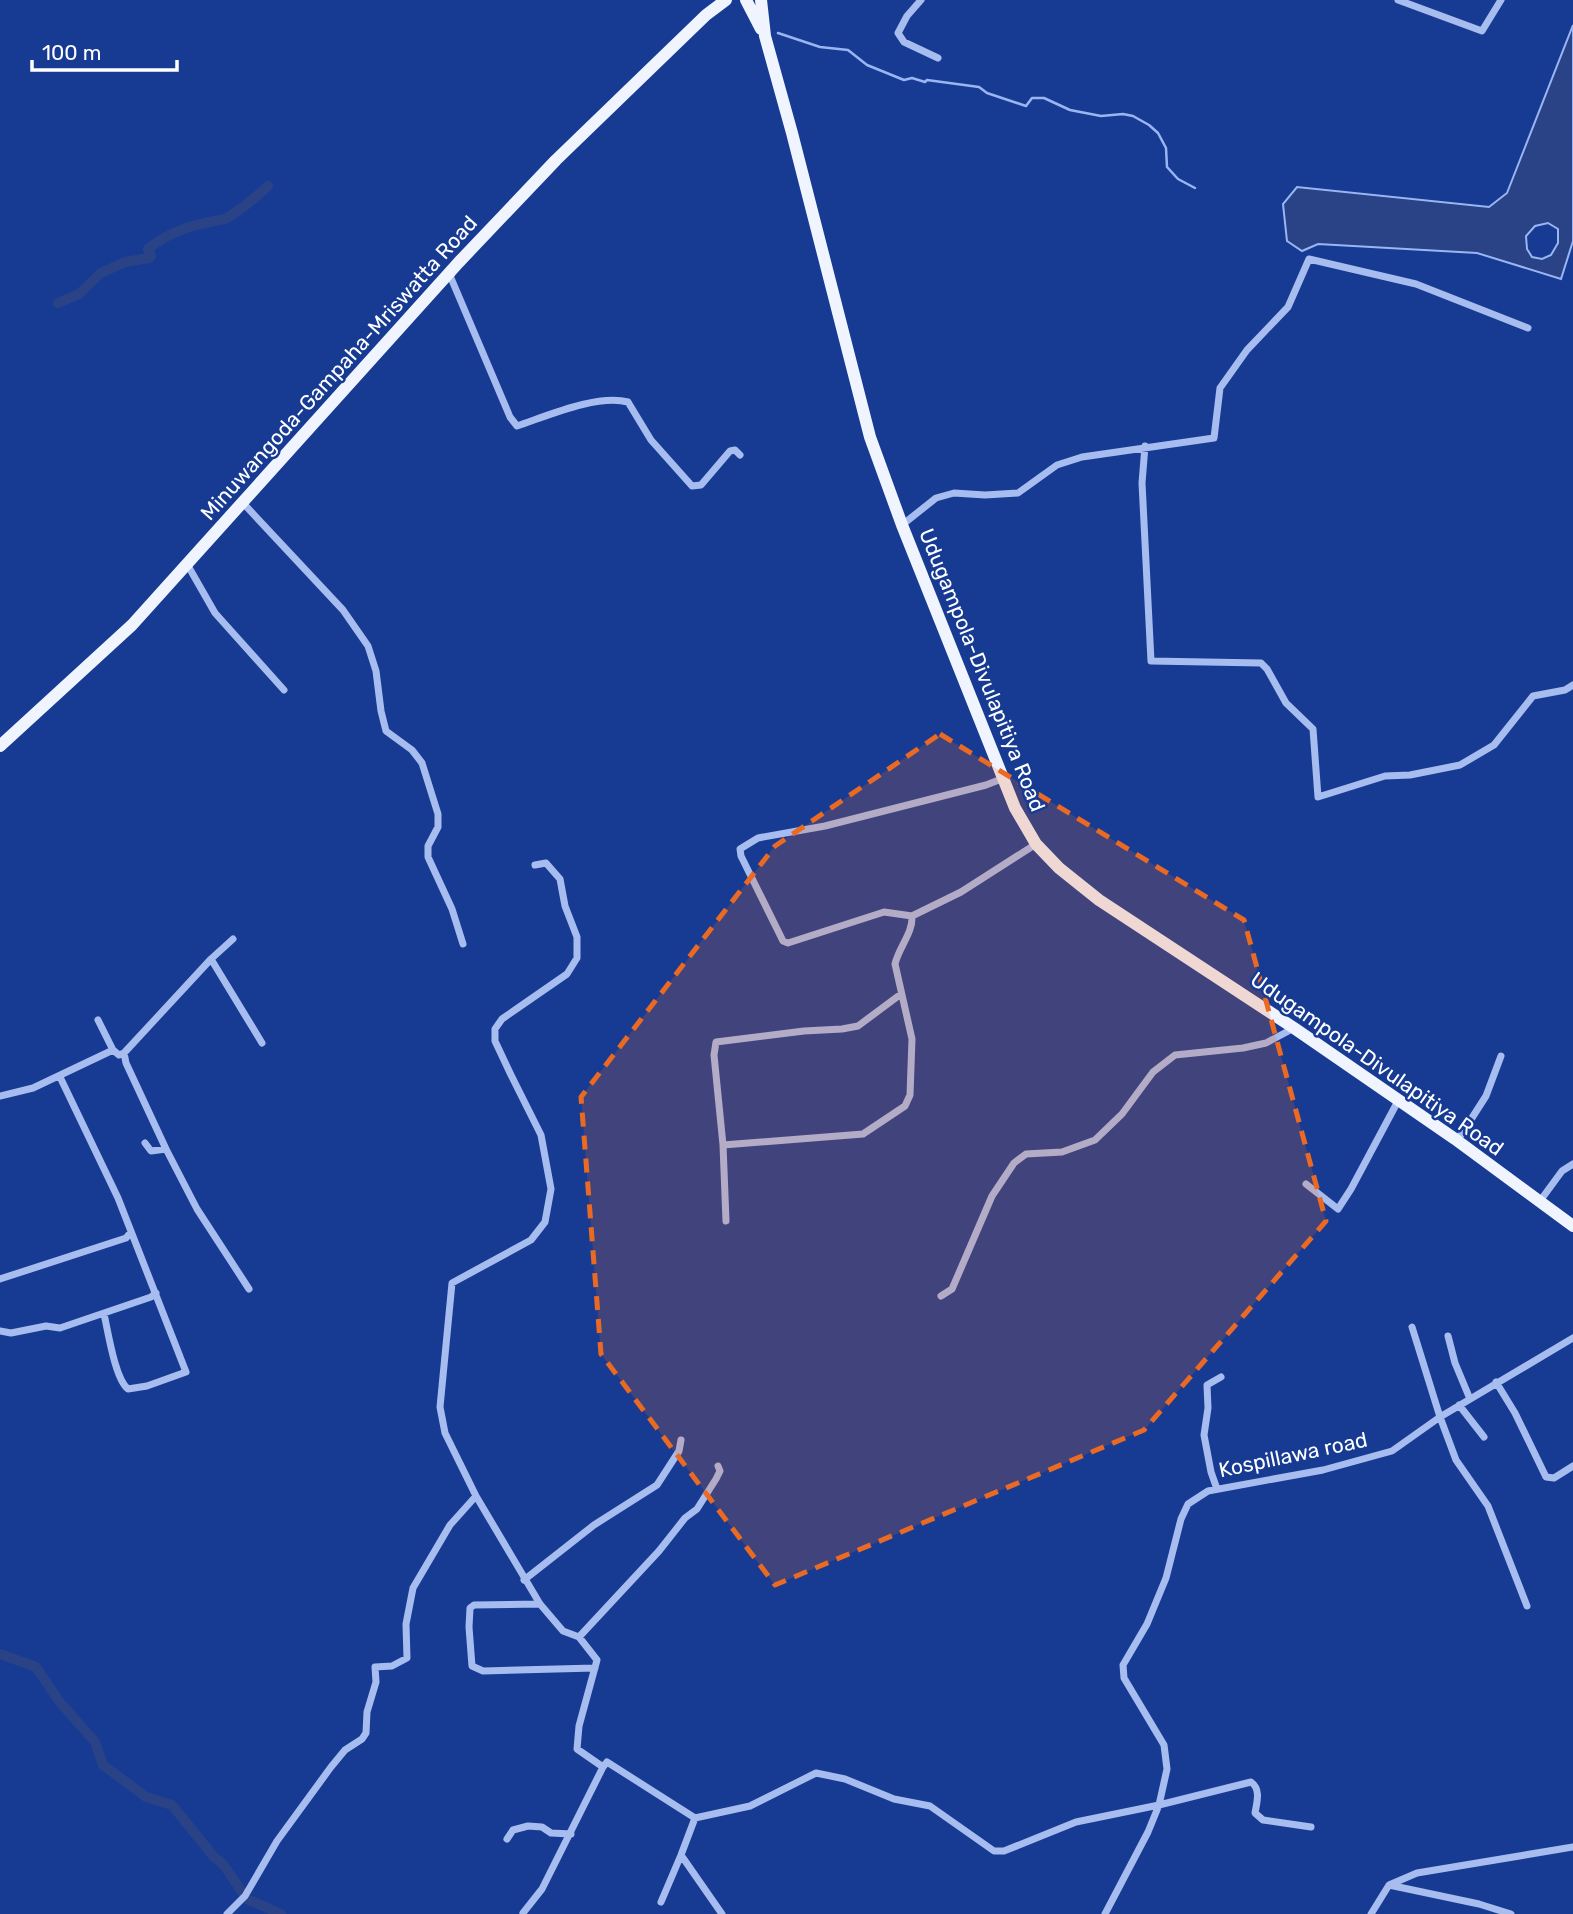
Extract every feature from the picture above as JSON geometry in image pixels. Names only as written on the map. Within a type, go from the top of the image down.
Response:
[{"type":"main road","name":"Minuwangoda-Gampaha-Mriswatta Road","points":[[706,15],[715,0]]},
{"type":"main road","name":"Minuwangoda-Gampaha-Mriswatta Road","points":[[0,746],[132,625],[310,426],[556,160],[706,15],[726,0]]},
{"type":"main road","name":"Udugampola-Divulapitiya Road","points":[[746,0],[765,36]]},
{"type":"main road","name":"Udugampola-Divulapitiya Road","points":[[761,0],[765,36],[870,437],[902,525],[1015,808],[1036,844],[1059,868],[1099,900],[1294,1028],[1455,1139],[1573,1226]]},
{"type":"street","points":[[921,0],[907,16],[898,33],[904,42],[938,58]]},
{"type":"street","points":[[1398,0],[1482,31],[1501,0]]},
{"type":"street","points":[[902,525],[936,498],[954,493],[1018,493],[1057,465],[1082,457],[1214,438],[1220,388],[1247,350],[1288,307],[1309,259],[1416,284],[1528,328]]},
{"type":"street","points":[[451,272],[451,278],[510,417],[517,426],[595,401],[617,399],[628,402],[651,440],[692,486],[701,485],[730,451],[735,450],[740,455]]},
{"type":"street","points":[[1145,446],[1142,483],[1150,661],[1261,663],[1267,668],[1286,703],[1313,729],[1318,797],[1385,776],[1410,775],[1460,765],[1494,745],[1533,696],[1565,690],[1573,685]]},
{"type":"street","points":[[243,503],[343,610],[368,646],[376,671],[386,731],[412,750],[422,763],[438,814],[438,827],[428,845],[428,857],[452,909],[463,944]]},
{"type":"street","points":[[187,564],[215,613],[284,690]]},
{"type":"street","points":[[1004,778],[825,826],[758,838],[740,849],[741,856],[783,941],[788,943],[884,912],[912,916],[961,892],[1036,844]]},
{"type":"street","points":[[535,865],[546,863],[560,879],[565,906],[577,937],[577,958],[567,974],[502,1019],[495,1029],[495,1041],[541,1135],[551,1189],[545,1222],[531,1240],[452,1283],[440,1407],[445,1433],[475,1496],[524,1580],[540,1605],[563,1631],[579,1637],[597,1660],[579,1727],[577,1749],[603,1767]]},
{"type":"street","points":[[723,1145],[863,1134],[905,1106],[910,1095],[912,1039],[895,964],[897,953],[912,926],[912,916]]},
{"type":"street","points":[[97,1020],[113,1050],[119,1055],[124,1053],[233,939]]},
{"type":"street","points":[[211,959],[262,1043]]},
{"type":"street","points":[[726,1221],[723,1145],[714,1055],[716,1042],[804,1031],[842,1030],[858,1026],[901,994]]},
{"type":"street","points":[[941,1296],[952,1289],[992,1196],[1014,1163],[1026,1154],[1062,1152],[1095,1140],[1122,1114],[1153,1072],[1175,1055],[1266,1043],[1294,1028]]},
{"type":"street","points":[[0,1096],[33,1088],[113,1050]]},
{"type":"street","points":[[124,1053],[126,1063],[166,1149],[197,1209],[249,1289]]},
{"type":"street","points":[[1455,1139],[1461,1135],[1486,1096],[1501,1056]]},
{"type":"street","points":[[60,1077],[118,1198],[186,1372],[147,1386],[128,1389],[124,1386],[114,1357],[104,1314]]},
{"type":"street","points":[[1306,1184],[1338,1209],[1398,1101]]},
{"type":"street","points":[[145,1143],[151,1151],[166,1149]]},
{"type":"street","points":[[1540,1201],[1562,1171],[1573,1164]]},
{"type":"street","points":[[0,1279],[126,1238],[131,1232]]},
{"type":"street","points":[[0,1331],[11,1333],[46,1326],[60,1328],[152,1297],[156,1293]]},
{"type":"street","points":[[1412,1327],[1456,1460],[1488,1506],[1527,1606]]},
{"type":"street","points":[[1448,1336],[1455,1363],[1470,1399]]},
{"type":"street","name":"Kospillawa road","points":[[1105,1914],[1148,1832],[1167,1769],[1164,1745],[1124,1678],[1123,1665],[1147,1624],[1166,1578],[1181,1519],[1188,1504],[1208,1491],[1323,1469],[1392,1451],[1459,1405],[1573,1338]]},
{"type":"street","points":[[1217,1489],[1204,1436],[1208,1408],[1207,1385],[1221,1377]]},
{"type":"street","points":[[1496,1382],[1515,1413],[1546,1477],[1555,1478],[1573,1466]]},
{"type":"street","points":[[1459,1405],[1484,1437]]},
{"type":"street","points":[[524,1580],[594,1525],[657,1485],[679,1451],[681,1440]]},
{"type":"street","points":[[579,1637],[659,1551],[685,1518],[697,1509],[720,1471],[718,1465]]},
{"type":"street","points":[[227,1914],[245,1895],[277,1841],[331,1767],[345,1750],[362,1739],[366,1733],[367,1712],[376,1682],[375,1667],[392,1666],[407,1658],[406,1624],[413,1588],[450,1525],[475,1496]]},
{"type":"street","points":[[540,1605],[474,1605],[470,1608],[472,1666],[483,1671],[595,1668]]},
{"type":"street","points":[[523,1913],[542,1889],[607,1762],[695,1818],[750,1806],[816,1773],[845,1779],[894,1799],[930,1806],[984,1846],[1004,1852],[1076,1822],[1251,1782],[1258,1791],[1255,1813],[1258,1817],[1311,1827]]},
{"type":"street","points":[[661,1902],[695,1818]]},
{"type":"street","points":[[507,1839],[513,1830],[528,1826],[542,1826],[551,1833],[571,1834]]},
{"type":"street","points":[[1371,1914],[1390,1885],[1417,1873],[1573,1847]]},
{"type":"street","points":[[681,1855],[722,1914]]},
{"type":"street","points":[[1390,1885],[1479,1904],[1511,1914]]},
{"type":"highlighted area","points":[[940,734],[1244,920],[1326,1221],[1144,1430],[775,1585],[601,1354],[581,1097],[775,846]]},
{"type":"water","points":[[1573,25],[1573,241],[1561,279],[1477,253],[1318,244],[1302,251],[1287,241],[1283,204],[1297,187],[1489,207],[1507,193]],"holes":[[[1548,223],[1558,229],[1558,243],[1551,255],[1542,259],[1532,257],[1527,249],[1526,236],[1535,226]]]},
{"type":"waterway","points":[[778,33],[820,47],[848,50],[867,65],[904,80],[912,78],[925,82],[927,80],[979,87],[987,93],[1026,106],[1032,98],[1044,98],[1070,110],[1101,116],[1133,116],[1158,133],[1166,148],[1167,167],[1178,179],[1195,188]]},
{"type":"waterway","points":[[58,303],[79,294],[101,273],[125,262],[149,258],[151,256],[148,249],[175,232],[225,219],[248,204],[268,186]]},
{"type":"waterway","points":[[0,1654],[36,1667],[59,1701],[95,1742],[103,1765],[146,1797],[172,1805],[214,1857],[223,1864],[247,1899],[281,1914]]}]
